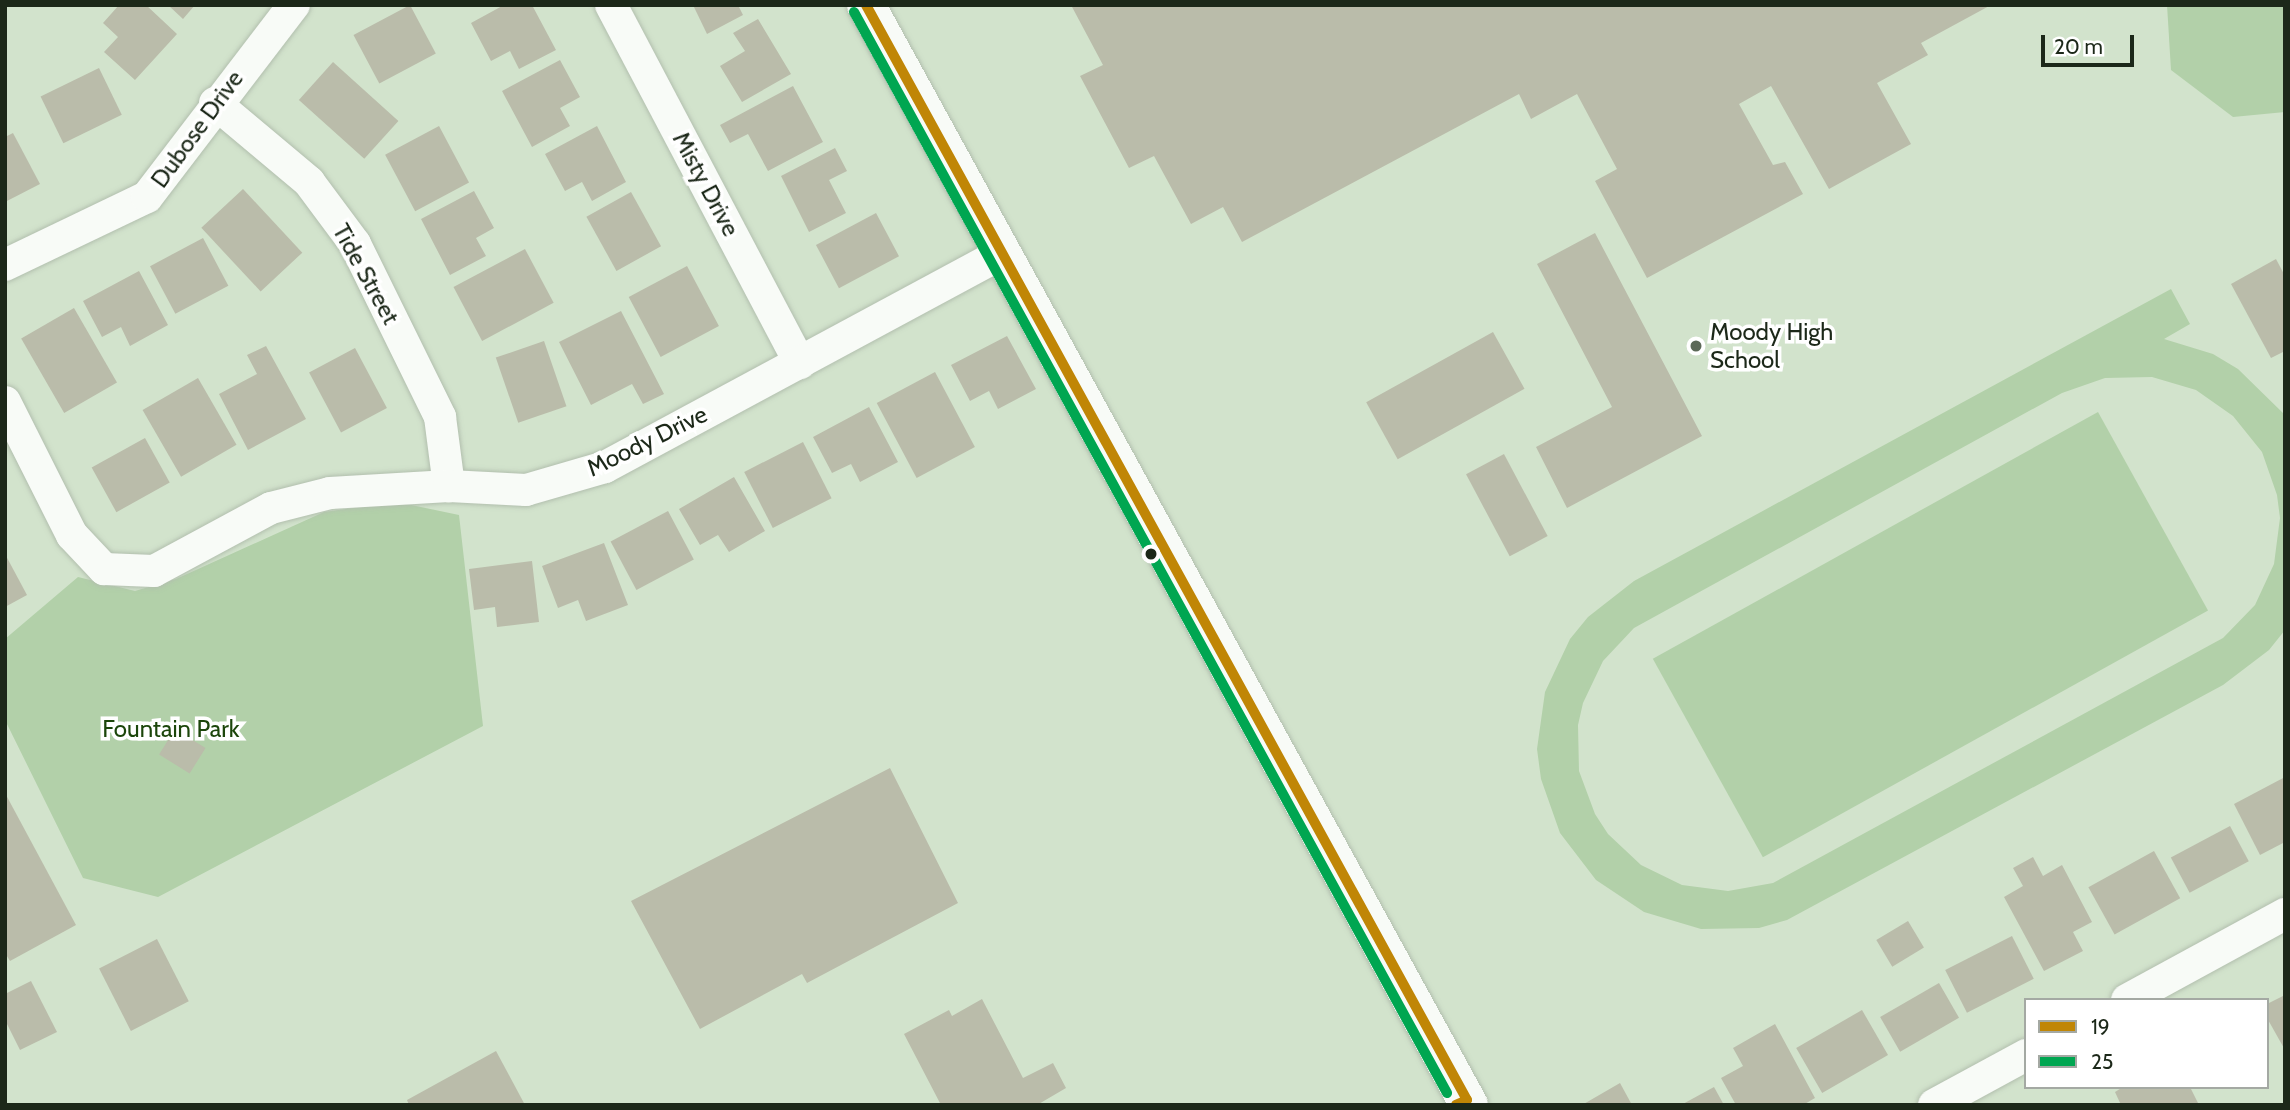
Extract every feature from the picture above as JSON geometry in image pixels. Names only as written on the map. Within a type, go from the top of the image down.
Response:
[{"type":"street","name":"Dubose Drive","points":[[5,265],[147,197],[215,103],[294,5]]},
{"type":"street","name":"Misty Drive","points":[[611,5],[800,363]]},
{"type":"street","points":[[866,5],[1464,1103]]},
{"type":"street","name":"Tide Street","points":[[215,103],[309,182],[355,244],[440,417],[449,486]]},
{"type":"street","name":"Moody Drive","points":[[5,402],[72,535],[104,569],[154,571],[271,508],[330,493],[449,486],[526,489],[605,467],[1002,253]]},
{"type":"street","points":[[2131,998],[2285,914]]},
{"type":"street","points":[[1934,1105],[2024,1056]]},
{"type":"green space","points":[[2167,5],[2285,5],[2285,112],[2233,117],[2171,70]]},
{"type":"green space","points":[[2171,289],[2190,324],[2164,339],[2213,354],[2238,369],[2285,415],[2285,630],[2269,650],[2223,685],[1787,920],[1759,928],[1701,929],[1644,912],[1596,880],[1560,833],[1541,779],[1537,749],[1545,692],[1570,639],[1588,617],[1634,581]],"holes":[[[2152,377],[2196,390],[2233,416],[2262,452],[2277,495],[2280,518],[2274,564],[2255,605],[2223,638],[1773,883],[1728,891],[1682,885],[1641,865],[1608,834],[1595,814],[1579,771],[1578,725],[1583,703],[1603,661],[1634,628],[2062,393],[2105,378]]]},
{"type":"green space","points":[[2098,412],[2208,611],[1763,857],[1653,659]]},
{"type":"green space","name":"Fountain Park","points":[[397,502],[459,515],[483,726],[158,897],[83,878],[5,720],[5,639],[78,577],[135,591],[176,579],[324,512]]},
{"type":"building","points":[[119,5],[146,5],[177,34],[135,80],[104,52],[118,37],[103,23]]},
{"type":"building","points":[[168,5],[195,5],[183,19]]},
{"type":"building","points":[[410,5],[436,54],[379,84],[353,35]]},
{"type":"building","points":[[504,5],[532,5],[556,50],[519,69],[510,51],[491,61],[471,23]]},
{"type":"building","points":[[693,5],[738,5],[743,15],[707,34]]},
{"type":"building","points":[[1071,5],[1991,5],[1921,43],[1928,55],[1877,83],[1911,144],[1829,189],[1771,86],[1739,104],[1773,165],[1785,162],[1803,194],[1647,278],[1595,181],[1617,169],[1577,94],[1531,119],[1519,94],[1242,242],[1223,207],[1191,224],[1154,156],[1129,168],[1080,76],[1103,65]]},
{"type":"building","points":[[758,19],[791,74],[742,102],[720,66],[745,51],[733,33]]},
{"type":"building","points":[[560,60],[580,97],[560,108],[570,126],[532,147],[502,91]]},
{"type":"building","points":[[333,62],[398,121],[364,159],[299,100]]},
{"type":"building","points":[[99,68],[122,115],[63,143],[41,96]]},
{"type":"building","points":[[793,86],[823,142],[768,171],[748,134],[730,143],[720,125]]},
{"type":"building","points":[[439,126],[469,183],[415,211],[385,155]]},
{"type":"building","points":[[597,126],[626,182],[592,201],[582,182],[565,191],[545,154]]},
{"type":"building","points":[[13,133],[40,184],[5,202],[5,137]]},
{"type":"building","points":[[835,148],[847,171],[829,180],[846,213],[809,232],[781,176]]},
{"type":"building","points":[[243,189],[302,253],[261,292],[201,228]]},
{"type":"building","points":[[474,191],[494,228],[476,238],[486,256],[450,275],[421,219]]},
{"type":"building","points":[[631,192],[661,246],[616,271],[586,217]]},
{"type":"building","points":[[876,213],[899,256],[839,288],[816,245]]},
{"type":"building","points":[[1595,233],[1702,436],[1567,508],[1536,447],[1612,407],[1537,264]]},
{"type":"building","points":[[203,238],[228,286],[175,314],[150,266]]},
{"type":"building","points":[[525,249],[554,303],[482,341],[453,287]]},
{"type":"building","points":[[2276,259],[2285,276],[2285,351],[2271,358],[2231,284]]},
{"type":"building","points":[[687,266],[719,326],[661,357],[629,297]]},
{"type":"building","points":[[139,271],[168,325],[130,346],[121,327],[102,337],[83,301]]},
{"type":"building","points":[[74,308],[117,382],[64,413],[21,338]]},
{"type":"building","points":[[621,311],[664,394],[643,404],[632,384],[591,405],[559,342]]},
{"type":"building","points":[[1493,332],[1525,389],[1398,459],[1366,402]]},
{"type":"building","points":[[1007,336],[1036,389],[998,409],[989,391],[970,401],[951,365]]},
{"type":"building","points":[[544,341],[566,406],[518,423],[496,358]]},
{"type":"building","points":[[266,346],[306,419],[248,450],[219,394],[257,374],[247,355]]},
{"type":"building","points":[[355,348],[387,408],[341,432],[309,372]]},
{"type":"building","points":[[935,372],[975,447],[917,478],[877,403]]},
{"type":"building","points":[[198,378],[237,445],[181,477],[143,410]]},
{"type":"building","points":[[869,407],[898,462],[860,482],[851,464],[832,473],[813,437]]},
{"type":"building","points":[[145,438],[170,483],[116,512],[92,468]]},
{"type":"building","points":[[803,442],[832,498],[773,528],[744,472]]},
{"type":"building","points":[[1504,454],[1548,536],[1510,556],[1466,474]]},
{"type":"building","points":[[734,477],[765,531],[729,552],[718,535],[700,545],[679,509]]},
{"type":"building","points":[[668,511],[694,560],[636,590],[611,542]]},
{"type":"building","points":[[604,543],[628,605],[586,621],[578,600],[558,608],[542,566]]},
{"type":"building","points":[[5,554],[27,595],[5,607]]},
{"type":"building","points":[[532,561],[539,622],[497,627],[495,607],[474,610],[469,569]]},
{"type":"building","points":[[175,729],[206,748],[190,774],[159,754]]},
{"type":"building","points":[[890,768],[958,903],[807,983],[802,974],[700,1029],[631,901]]},
{"type":"building","points":[[2285,777],[2285,842],[2260,855],[2234,804]]},
{"type":"building","points":[[5,793],[76,925],[10,961],[5,953]]},
{"type":"building","points":[[2230,826],[2249,861],[2190,893],[2171,857]]},
{"type":"building","points":[[2154,851],[2180,898],[2115,935],[2088,887]]},
{"type":"building","points":[[2033,857],[2043,876],[2062,865],[2092,922],[2073,932],[2083,951],[2044,971],[2004,897],[2023,886],[2013,868]]},
{"type":"building","points":[[1908,921],[1924,948],[1892,967],[1876,940]]},
{"type":"building","points":[[2012,936],[2034,979],[1967,1013],[1945,970]]},
{"type":"building","points":[[157,939],[189,1001],[131,1031],[99,969]]},
{"type":"building","points":[[31,981],[57,1032],[20,1050],[5,1020],[5,994]]},
{"type":"building","points":[[1939,983],[1959,1018],[1900,1052],[1880,1017]]},
{"type":"building","points":[[2285,995],[2285,1050],[2269,1022],[2269,1003]]},
{"type":"building","points":[[982,999],[1023,1078],[1053,1063],[1066,1088],[1037,1105],[941,1105],[904,1034],[949,1010],[952,1016]]},
{"type":"building","points":[[1862,1010],[1888,1055],[1822,1093],[1796,1048]]},
{"type":"building","points":[[1775,1024],[1815,1098],[1803,1105],[1736,1105],[1721,1078],[1743,1066],[1733,1048]]},
{"type":"building","points":[[496,1051],[525,1105],[409,1105],[407,1100]]},
{"type":"building","points":[[1620,1083],[1632,1105],[1582,1105]]},
{"type":"building","points":[[1714,1087],[1724,1105],[1681,1105]]},
{"type":"building","points":[[2120,1089],[2191,1089],[2199,1105],[2121,1105],[2115,1092]]},
{"type":"transit line","name":"19","points":[[866,5],[1467,1100],[1456,1105]]},
{"type":"transit line","name":"25","points":[[854,12],[1447,1093]]},
{"type":"place","name":"Moody High School","points":[[1696,346]]}]
